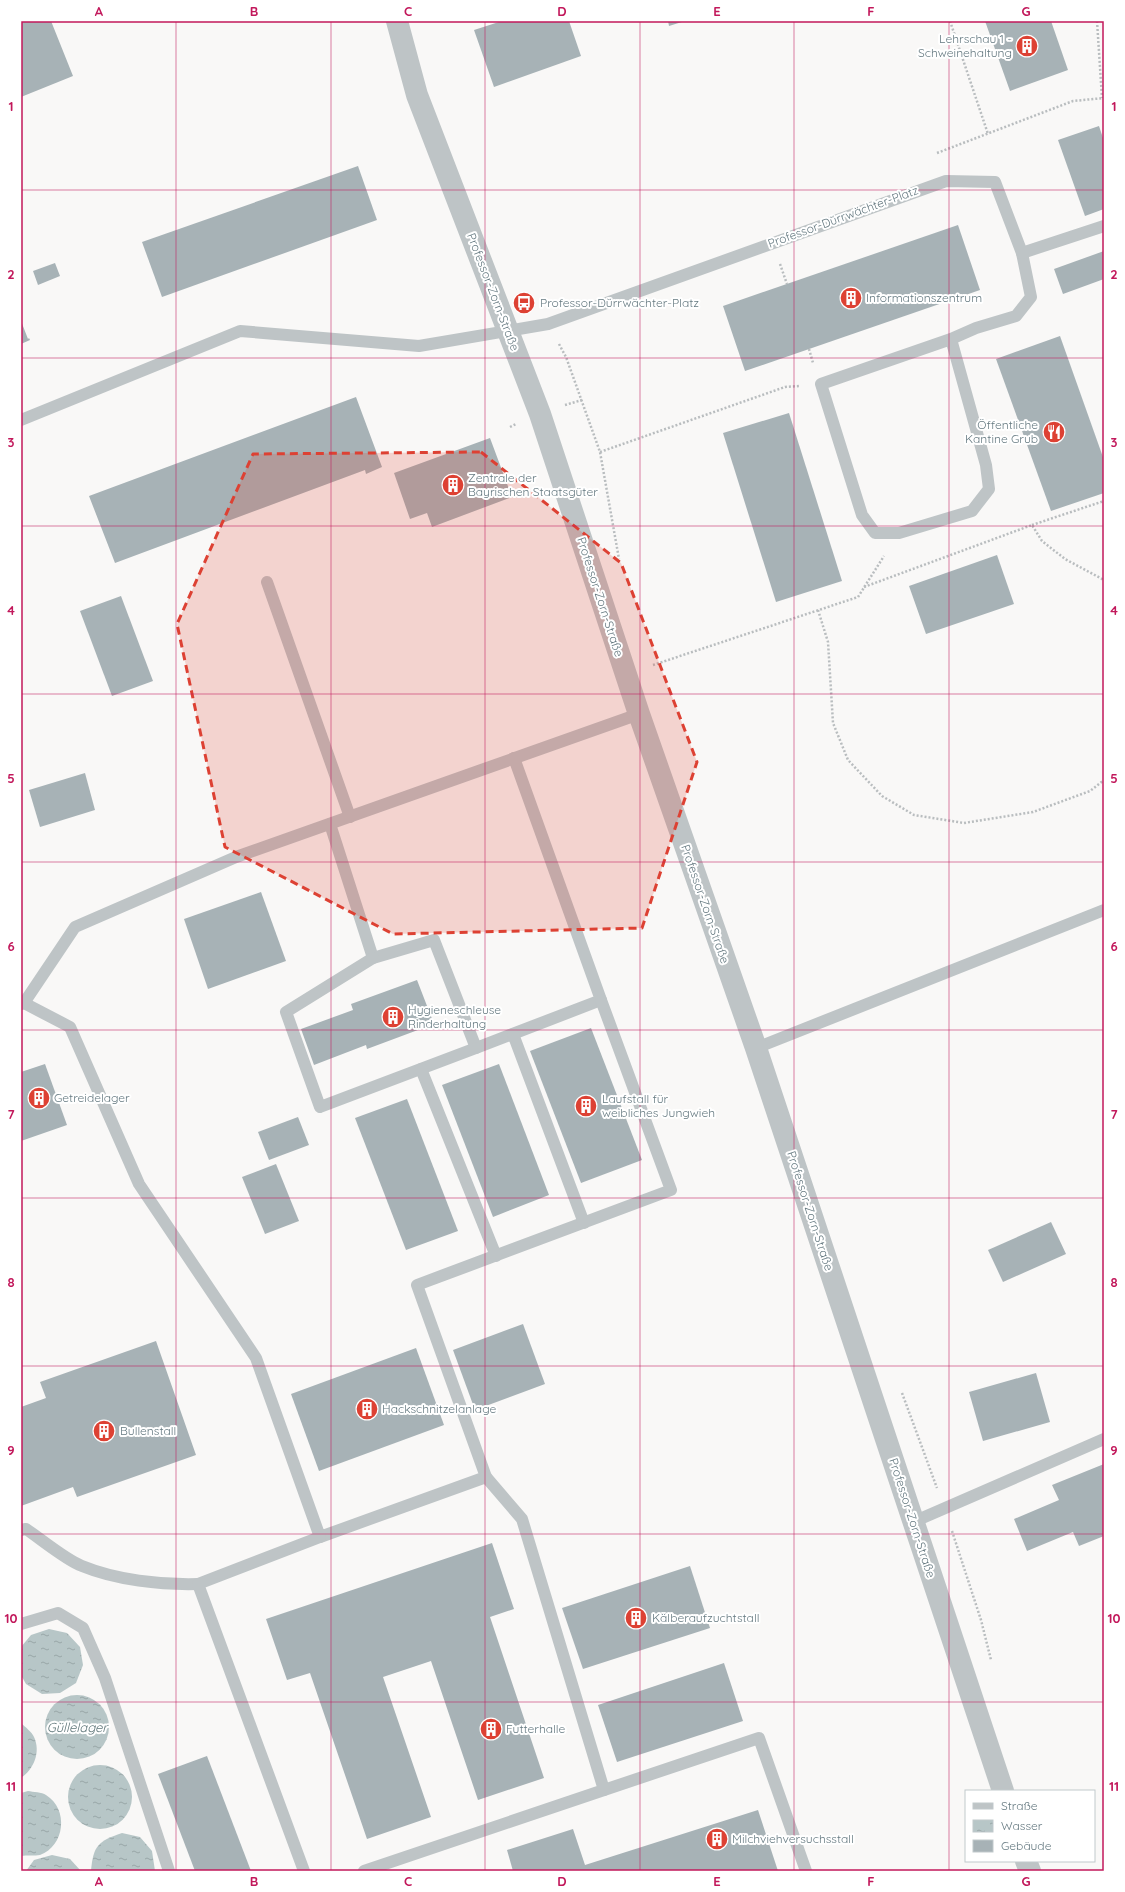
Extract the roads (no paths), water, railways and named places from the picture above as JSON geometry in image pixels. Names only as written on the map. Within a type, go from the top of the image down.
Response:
[{"type":"street","name":"Professor-Zorn-Straße","points":[[396,21],[417,95],[540,414],[639,714],[756,1048],[1003,1790]]},
{"type":"lane","name":"Professor-Dürrwächter-Platz","points":[[508,331],[548,324],[946,181],[995,182],[1022,253],[1031,297],[1016,316],[976,328],[951,339],[821,384],[862,515],[875,533],[899,533],[972,511],[989,489],[986,465],[951,339]]},
{"type":"lane","points":[[1022,253],[1104,226]]},
{"type":"lane","points":[[21,420],[240,331],[419,346],[508,331]]},
{"type":"lane","points":[[267,582],[350,816]]},
{"type":"lane","points":[[320,1537],[256,1358],[140,1184],[70,1027],[22,1004],[75,927],[236,857],[639,714]]},
{"type":"lane","points":[[514,758],[671,1190],[417,1285],[486,1477],[522,1519],[604,1790]]},
{"type":"lane","points":[[330,824],[373,958]]},
{"type":"lane","points":[[756,1048],[1104,910]]},
{"type":"lane","points":[[476,1048],[434,940],[373,958],[286,1012],[320,1108],[601,1000]]},
{"type":"lane","points":[[513,1034],[584,1223]]},
{"type":"lane","points":[[421,1069],[496,1256]]},
{"type":"lane","points":[[913,1522],[1104,1440]]},
{"type":"lane","points":[[21,1530],[26,1529],[81,1566],[116,1577],[182,1584],[198,1584],[320,1537],[486,1477]]},
{"type":"lane","points":[[198,1584],[304,1871]]},
{"type":"lane","points":[[21,1624],[58,1614],[83,1628],[105,1678],[169,1871]]},
{"type":"lane","points":[[364,1871],[759,1738],[806,1871]]},
{"type":"water","name":"Güllelager","points":[[49,1629],[67,1633],[80,1647],[83,1665],[76,1683],[60,1693],[42,1694],[26,1684],[21,1675],[21,1647],[31,1635]]},
{"type":"water","name":"Güllelager","points":[[77,1695],[89,1697],[100,1704],[107,1715],[109,1727],[107,1739],[100,1750],[89,1757],[77,1759],[65,1757],[54,1750],[47,1739],[45,1727],[47,1715],[54,1704],[65,1697]]},
{"type":"water","name":"Güllelager","points":[[21,1723],[33,1735],[37,1748],[33,1765],[21,1778]]},
{"type":"water","name":"Güllelager","points":[[100,1765],[112,1767],[123,1774],[130,1785],[132,1797],[130,1809],[123,1820],[112,1827],[100,1829],[88,1827],[77,1820],[70,1809],[68,1797],[70,1785],[77,1774],[88,1767]]},
{"type":"water","points":[[28,1791],[44,1794],[53,1801],[61,1818],[61,1827],[55,1844],[48,1850],[40,1855],[21,1856],[21,1793]]},
{"type":"water","points":[[122,1833],[140,1837],[152,1851],[155,1871],[91,1871],[93,1856],[98,1846],[107,1839]]},
{"type":"water","points":[[52,1855],[70,1859],[81,1871],[26,1871],[34,1860]]},
{"type":"place","name":"Lehrschau 1 - Schweinehaltung","points":[[1027,46]]},
{"type":"place","name":"Informationszentrum","points":[[851,298]]},
{"type":"place","name":"Professor-Dürrwächter-Platz","points":[[524,303]]},
{"type":"place","name":"Öffentliche Kantine Grub","points":[[1054,432]]},
{"type":"place","name":"Zentrale der Bayrischen Staatsgüter","points":[[453,485]]},
{"type":"place","name":"Hygieneschleuse Rinderhaltung","points":[[393,1017]]},
{"type":"place","name":"Getreidelager","points":[[39,1098]]},
{"type":"place","name":"Laufstall für weibliches Jungwieh","points":[[586,1106]]},
{"type":"place","name":"Hackschnitzelanlage","points":[[367,1409]]},
{"type":"place","name":"Bullenstall","points":[[104,1431]]},
{"type":"place","name":"Kälberaufzuchtstall","points":[[636,1618]]},
{"type":"place","name":"Futterhalle","points":[[491,1729]]},
{"type":"place","name":"Milchviehversuchsstall","points":[[717,1839]]}]
